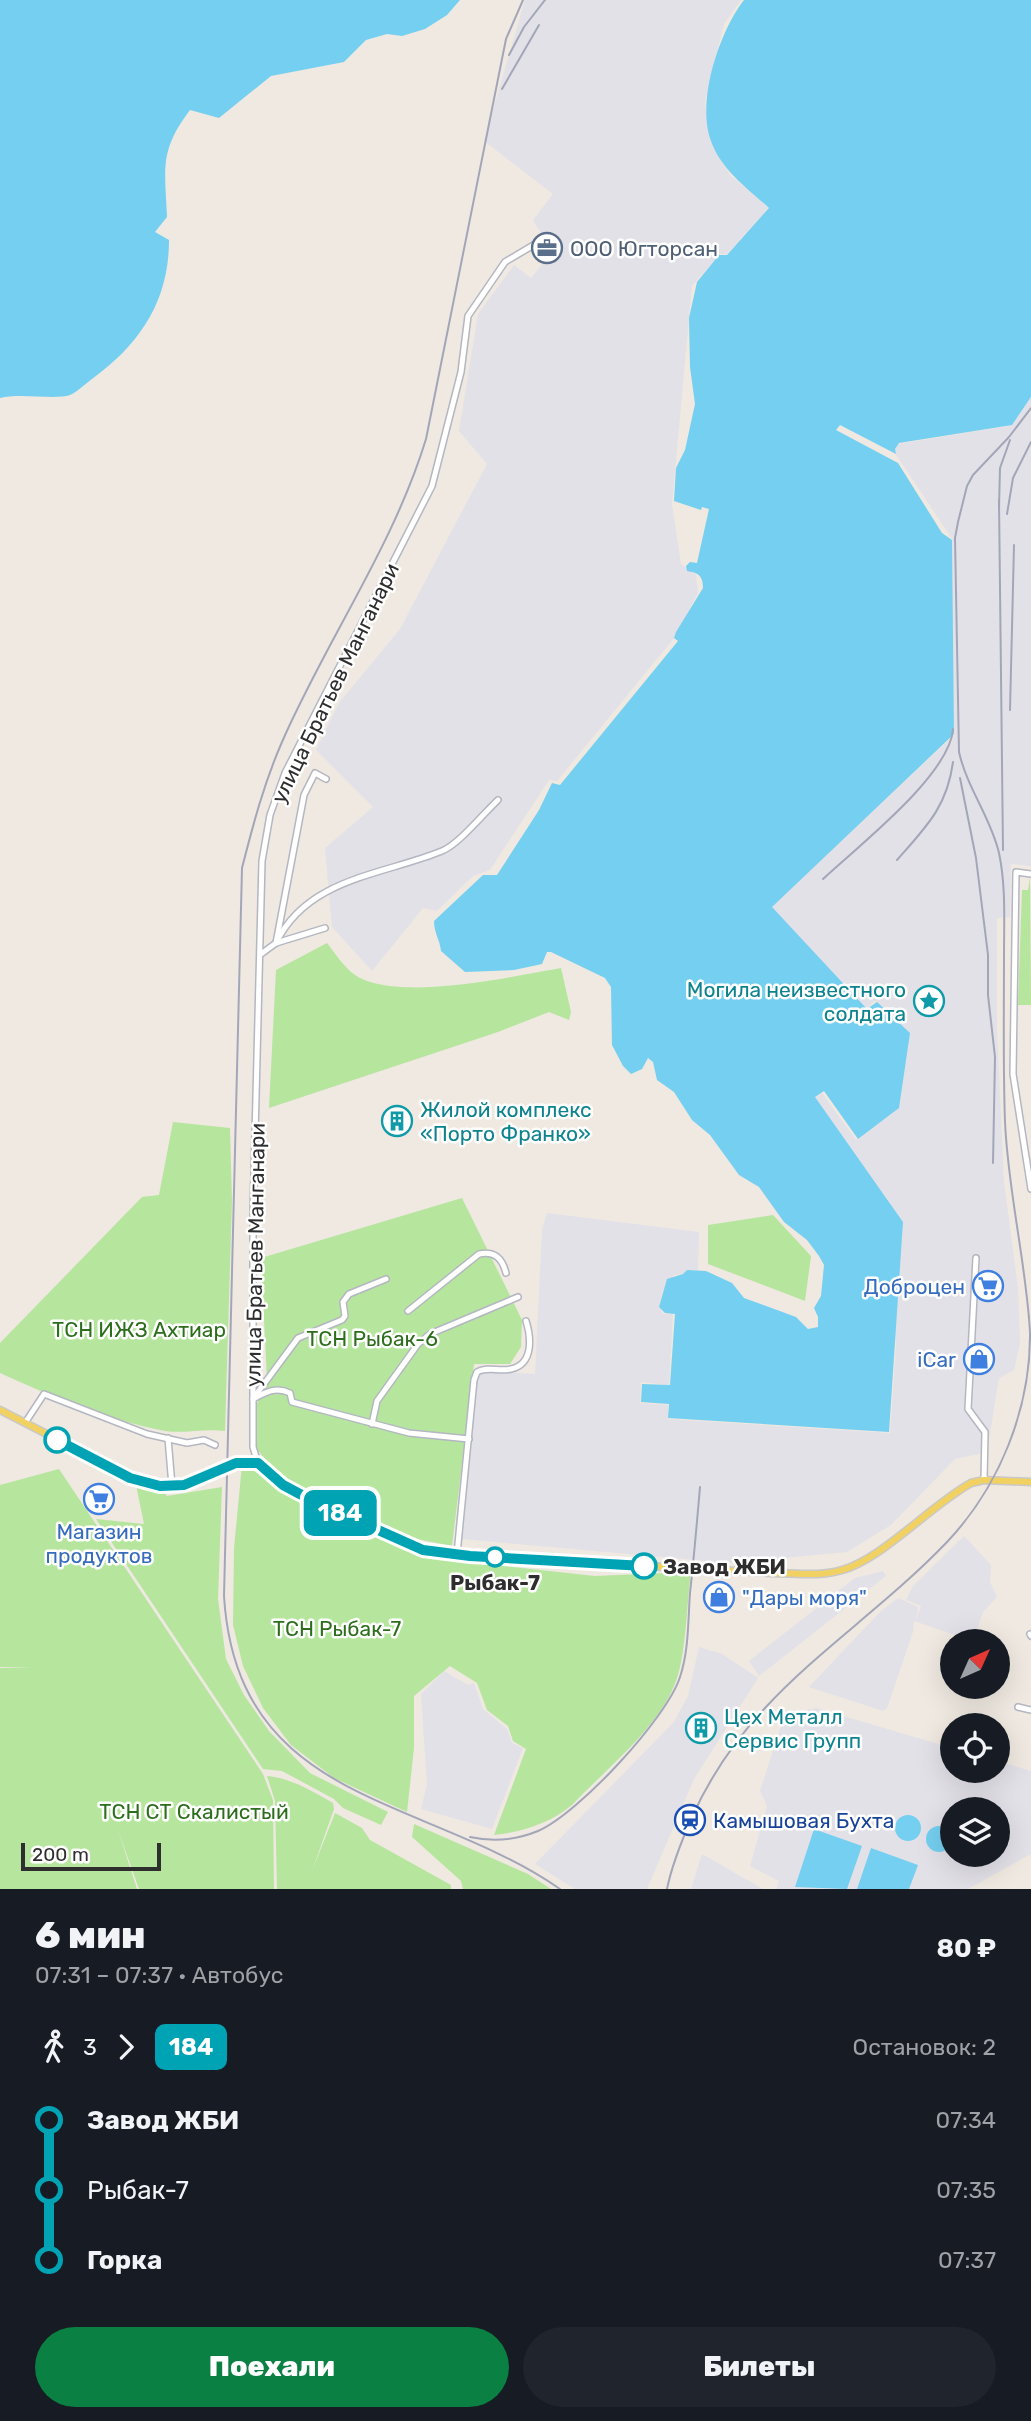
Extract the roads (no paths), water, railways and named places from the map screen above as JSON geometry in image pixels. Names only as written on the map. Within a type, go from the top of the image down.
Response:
[{"type":"main road","points":[[0,1410],[130,1478],[149,1484],[172,1486],[199,1480],[236,1463],[258,1463],[283,1485],[393,1539],[423,1550],[457,1555],[814,1574],[843,1570],[870,1556],[959,1490],[984,1480],[1031,1482]]},
{"type":"street","name":"улица Братьев Манганари","points":[[258,1463],[253,1447],[253,1214],[262,861],[270,815],[285,774],[432,486],[461,372],[468,316],[505,262],[542,240]]},
{"type":"street","points":[[276,943],[304,795],[315,773],[326,779]]},
{"type":"street","points":[[261,954],[276,943],[304,905],[324,892],[445,850],[498,800]]},
{"type":"street","points":[[1031,874],[1016,872],[1013,1064],[1031,1189]]},
{"type":"street","points":[[276,943],[325,928]]},
{"type":"street","points":[[408,1311],[479,1254],[488,1252],[498,1256],[503,1261],[506,1273]]},
{"type":"street","points":[[976,1258],[968,1409],[985,1432],[984,1480]]},
{"type":"street","points":[[253,1399],[298,1338],[342,1321],[345,1316],[343,1302],[349,1294],[386,1279]]},
{"type":"street","points":[[372,1424],[377,1401],[418,1344],[430,1334],[518,1297]]},
{"type":"street","points":[[457,1555],[477,1372],[483,1368],[511,1369],[521,1364],[530,1349],[526,1321]]},
{"type":"street","points":[[253,1399],[270,1390],[282,1389],[290,1393],[292,1402],[372,1424],[409,1433],[469,1438]]},
{"type":"street","points":[[25,1423],[44,1394],[107,1420],[187,1443],[204,1440],[215,1445]]},
{"type":"street","points":[[168,1438],[172,1486]]},
{"type":"street","points":[[1018,1707],[1031,1710]]},
{"type":"water","points":[[0,0],[460,0],[447,15],[425,29],[402,36],[387,34],[366,40],[344,62],[271,76],[219,118],[190,110],[173,137],[169,149],[165,172],[167,217],[155,232],[169,240],[164,283],[157,302],[137,336],[109,365],[73,394],[0,398]]},
{"type":"water","points":[[744,0],[1031,0],[1031,397],[1012,425],[899,443],[895,449],[896,454],[840,425],[836,430],[898,463],[942,533],[952,540],[954,734],[772,907],[867,1009],[877,1002],[910,1033],[899,1108],[858,1139],[824,1091],[815,1097],[903,1222],[889,1432],[668,1418],[669,1404],[641,1402],[642,1384],[670,1385],[675,1314],[665,1313],[659,1307],[667,1279],[687,1270],[706,1271],[732,1283],[744,1298],[796,1317],[808,1329],[818,1327],[814,1308],[821,1296],[824,1265],[807,1240],[784,1222],[759,1187],[739,1175],[710,1135],[692,1120],[674,1092],[657,1080],[653,1062],[648,1058],[642,1069],[631,1074],[623,1066],[612,1045],[611,987],[605,978],[551,952],[547,952],[542,964],[514,970],[465,972],[441,951],[434,925],[434,921],[483,875],[497,875],[539,810],[552,783],[560,785],[678,641],[674,638],[676,632],[703,588],[699,576],[687,571],[686,566],[690,562],[697,563],[709,509],[702,507],[701,510],[674,501],[676,468],[685,450],[695,404],[690,367],[689,318],[697,282],[719,255],[727,255],[769,208],[723,163],[712,144],[707,128],[706,109],[712,69],[726,30]]},
{"type":"water","points":[[908,1815],[917,1819],[921,1828],[917,1837],[908,1841],[899,1837],[895,1828],[899,1819]]},
{"type":"water","points":[[939,1826],[939,1852],[930,1848],[926,1839],[930,1830]]},
{"type":"water","points":[[814,1829],[862,1846],[847,1889],[795,1887]]},
{"type":"water","points":[[871,1848],[918,1865],[909,1889],[857,1889]]},
{"type":"railway","points":[[523,0],[506,39],[426,439],[412,479],[378,555],[282,742],[264,789],[242,868],[224,1596],[237,1665],[263,1717],[300,1756],[346,1786],[507,1858],[560,1889]]},
{"type":"railway","points":[[509,55],[524,27],[545,0]]},
{"type":"railway","points":[[502,89],[539,25]]},
{"type":"railway","points":[[667,1889],[674,1861],[692,1817],[716,1772],[743,1733],[807,1667],[912,1576],[966,1520],[996,1472],[1018,1418],[1025,1390],[1030,1332],[1005,1122],[1004,891],[995,840],[959,752],[955,538],[967,486],[973,475],[1009,437],[1031,408]]},
{"type":"railway","points":[[999,508],[1000,468],[1010,440]]},
{"type":"railway","points":[[1007,514],[1013,478],[1031,442]]},
{"type":"railway","points":[[999,500],[1003,850]]},
{"type":"railway","points":[[1010,710],[1014,545]]},
{"type":"railway","points":[[823,879],[920,788],[948,747],[953,729]]},
{"type":"railway","points":[[897,860],[934,816],[946,792],[953,762]]},
{"type":"railway","points":[[960,778],[976,858],[988,955],[988,995],[995,1057],[993,1163]]},
{"type":"railway","points":[[470,1837],[513,1838],[538,1831],[555,1821],[575,1806],[619,1763],[672,1695],[680,1677],[688,1635],[700,1487]]},
{"type":"place","name":"ООО Югторсан","points":[[547,248]]},
{"type":"place","name":"Могила неизвестного солдата","points":[[929,1001]]},
{"type":"place","name":"Жилой комплекс «Порто Франко»","points":[[397,1121]]},
{"type":"place","name":"Доброцен","points":[[988,1286]]},
{"type":"place","name":"iCar","points":[[979,1359]]},
{"type":"place","name":"Магазин продуктов","points":[[99,1499]]},
{"type":"place","name":"Рыбак-7","points":[[495,1557]]},
{"type":"place","name":"Завод ЖБИ","points":[[644,1566]]},
{"type":"place","name":"\"Дары моря\"","points":[[719,1597]]},
{"type":"place","name":"Цех Металл Сервис Групп","points":[[701,1728]]},
{"type":"place","name":"Камышовая Бухта","points":[[690,1820]]},
{"type":"park label","name":"ТСН ИЖЗ Ахтиар","points":[[139,1329]]},
{"type":"park label","name":"ТСН Рыбак-6","points":[[372,1338]]},
{"type":"park label","name":"ТСН Рыбак-7","points":[[337,1628]]},
{"type":"park label","name":"ТСН СТ Скалистый","points":[[194,1811]]}]
